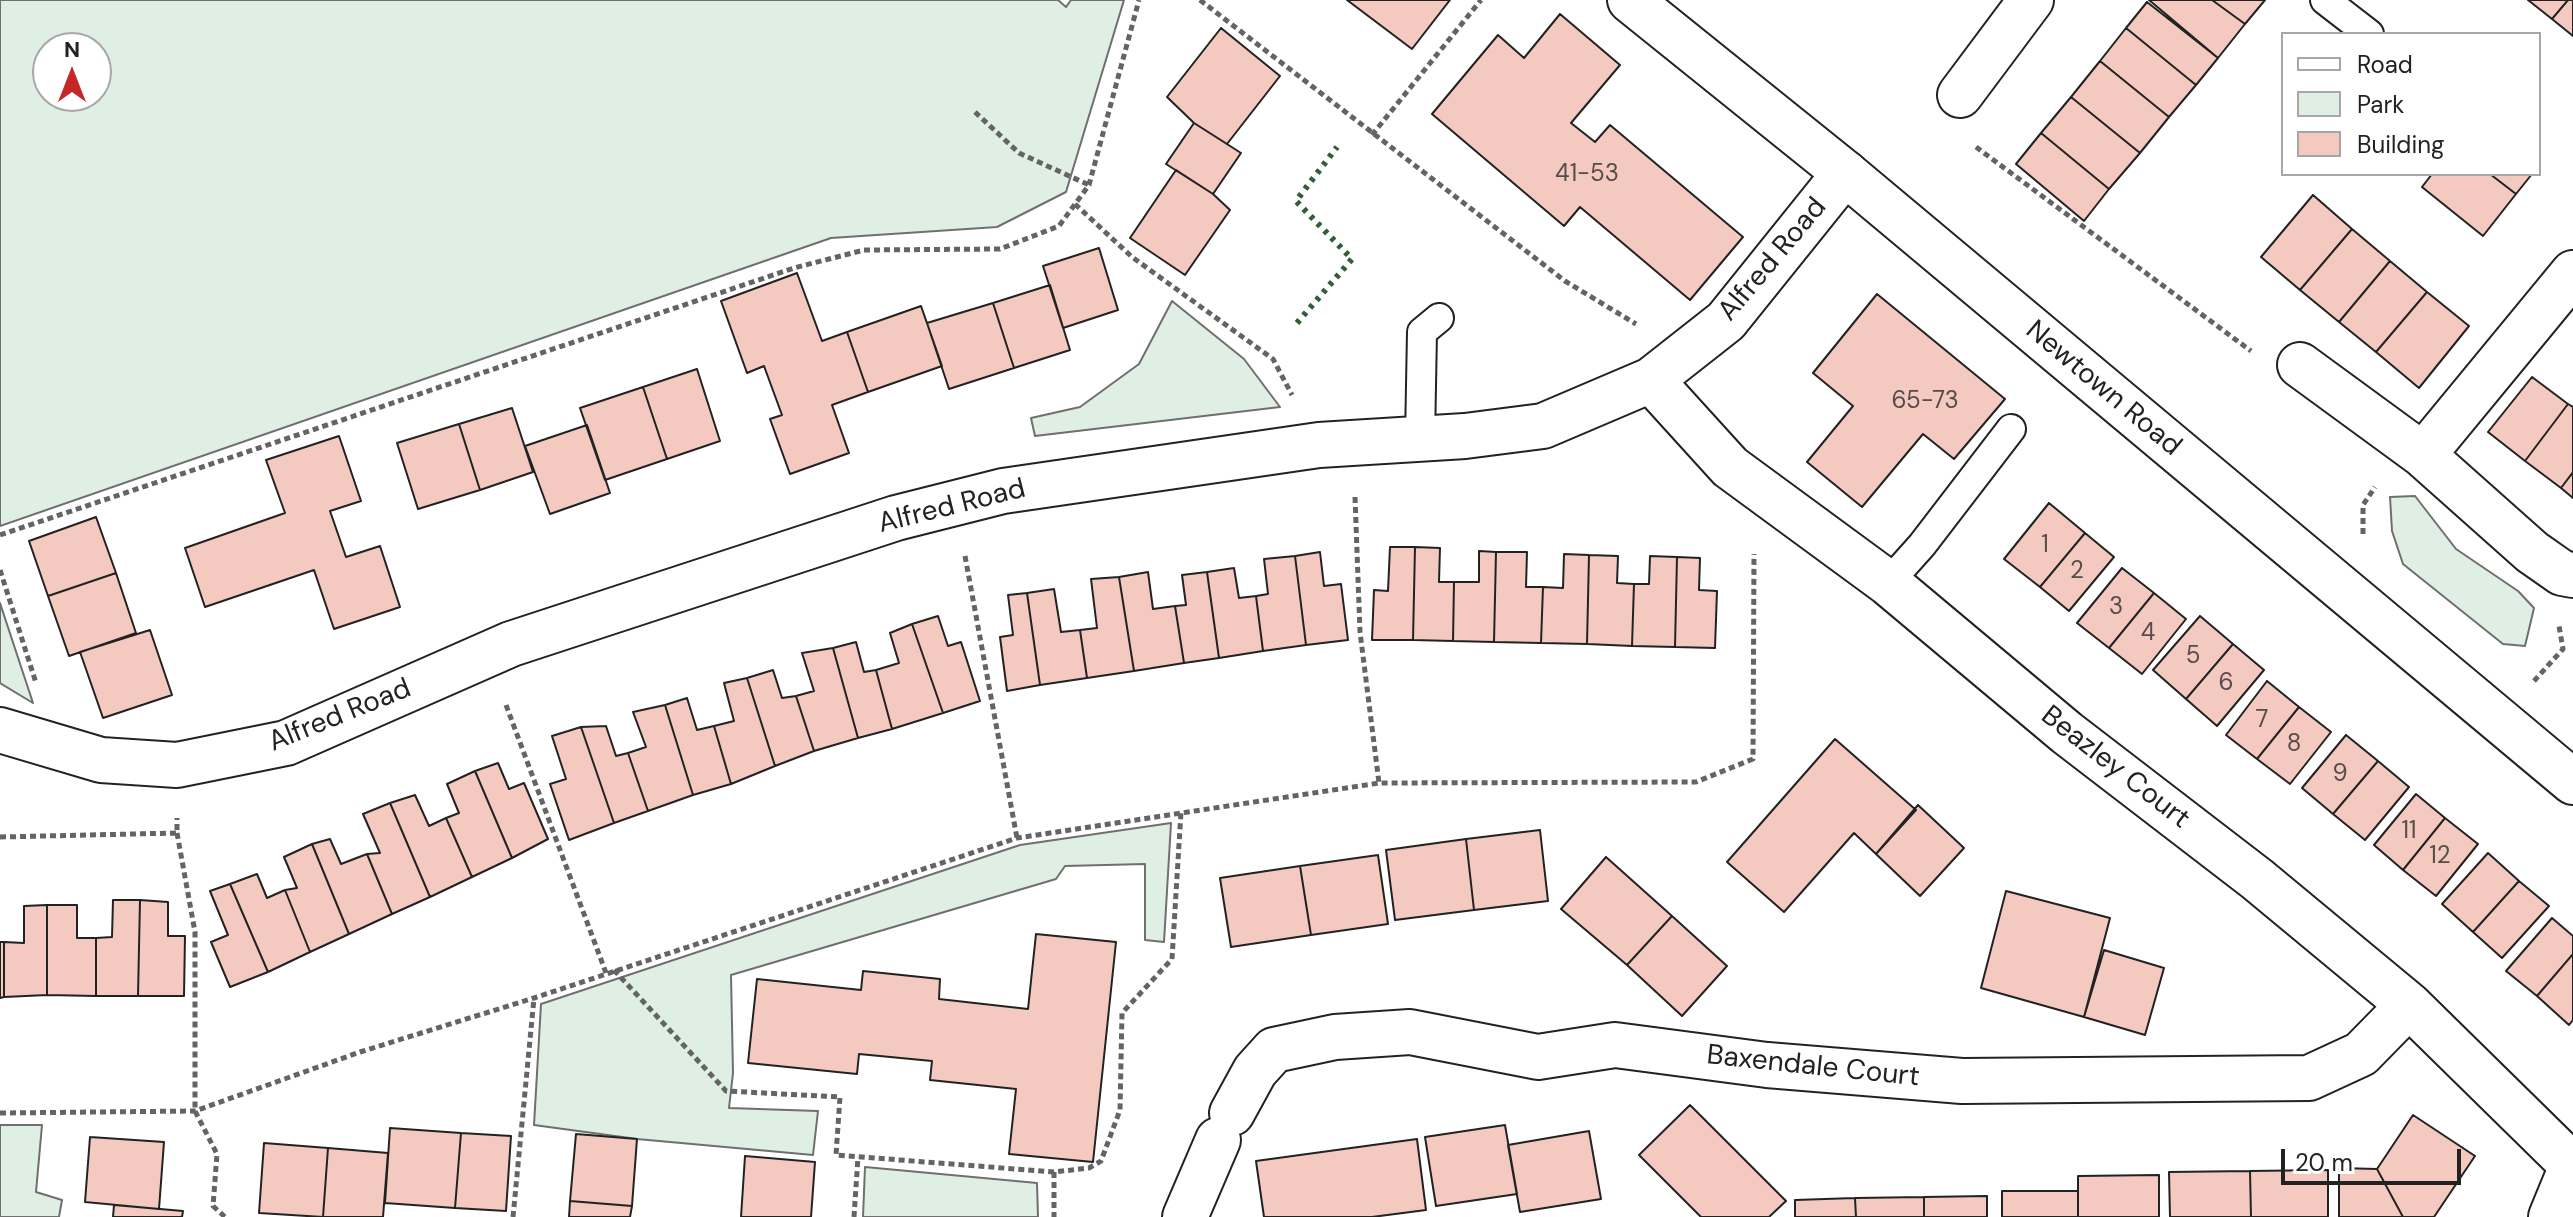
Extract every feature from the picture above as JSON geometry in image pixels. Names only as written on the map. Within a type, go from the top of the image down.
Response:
[{"type":"street","name":"Newtown Road","points":[[1630,0],[1845,173],[2573,782]]},
{"type":"street","points":[[1960,95],[2020,4]]},
{"type":"street","name":"Alfred Road","points":[[0,730],[101,760],[177,765],[286,743],[487,655],[896,518],[1003,491],[1336,444],[1543,426],[1667,366],[1726,321],[1845,173]]},
{"type":"street","points":[[2413,450],[2573,273]]},
{"type":"street","points":[[2300,365],[2413,450],[2562,570]]},
{"type":"street","name":"Beazley Court","points":[[1667,366],[1730,467],[1888,583],[2067,733],[2257,879],[2409,1005],[2572,1166],[2551,1217]]},
{"type":"street","name":"Baxendale Court","points":[[1185,1217],[1225,1127],[1255,1071],[1274,1050],[1335,1037],[1410,1032],[1538,1057],[1615,1045],[1767,1065],[1962,1081],[2309,1078],[2361,1054],[2409,1005]]},
{"type":"lane","points":[[2325,0],[2366,32]]},
{"type":"lane","points":[[1420,439],[1422,332],[1439,318]]},
{"type":"lane","points":[[1888,583],[1922,545],[2011,429]]},
{"type":"path","points":[[0,535],[794,268],[864,250],[1000,249],[1059,226],[1089,185],[1139,0]]},
{"type":"path","points":[[1200,0],[1565,281],[1667,366]]},
{"type":"path","points":[[1372,135],[1481,0]]},
{"type":"path","points":[[1960,95],[1943,122],[2288,379],[2300,365]]},
{"type":"path","points":[[975,112],[1019,153],[1089,185]]},
{"type":"path","points":[[1075,204],[1132,257],[1273,359],[1336,444],[1379,783]]},
{"type":"path","points":[[2333,582],[2365,549],[2363,505],[2413,450]]},
{"type":"path","points":[[0,1113],[195,1111],[360,1052],[534,998],[1017,838],[1379,783],[1696,782],[1753,759],[1756,666],[1753,485]]},
{"type":"path","points":[[956,503],[1017,838]]},
{"type":"path","points":[[0,570],[56,747]]},
{"type":"path","points":[[2499,721],[2563,649],[2562,570]]},
{"type":"path","points":[[487,655],[606,973]]},
{"type":"path","points":[[177,765],[177,833],[195,932],[195,1111],[217,1154],[213,1206],[225,1217]]},
{"type":"path","points":[[614,970],[726,1091],[840,1097],[836,1155],[1054,1172],[1089,1168],[1101,1161],[1120,1110],[1122,1013],[1172,959],[1181,812]]},
{"type":"path","points":[[0,837],[177,833]]},
{"type":"path","points":[[513,1217],[534,998]]},
{"type":"path","points":[[854,1217],[858,1157]]},
{"type":"path","points":[[1054,1172],[1054,1217]]},
{"type":"green space","points":[[0,0],[1058,0],[1066,7],[1071,0],[1124,0],[1066,192],[997,227],[831,238],[0,526]]},
{"type":"green space","points":[[1172,301],[1244,359],[1280,407],[1035,436],[1031,418],[1080,407],[1139,364]]},
{"type":"green space","points":[[2415,496],[2456,549],[2518,591],[2534,608],[2525,646],[2503,644],[2403,564],[2392,531],[2390,497]]},
{"type":"green space","points":[[0,603],[33,703],[0,683]]},
{"type":"green space","points":[[1171,823],[1164,942],[1145,940],[1145,864],[1065,866],[1056,879],[731,975],[733,1073],[729,1108],[818,1111],[813,1155],[637,1139],[534,1125],[541,1004],[1020,845]]},
{"type":"green space","points":[[0,1125],[42,1125],[36,1192],[62,1200],[59,1217],[0,1217]]},
{"type":"green space","points":[[865,1167],[1037,1183],[1038,1217],[863,1217]]},
{"type":"building","points":[[1347,0],[1450,0],[1412,49]]},
{"type":"building","points":[[2149,0],[2212,0],[2245,24],[2218,58]]},
{"type":"building","points":[[2212,0],[2265,0],[2245,24]]},
{"type":"building","points":[[2528,0],[2568,0],[2552,19]]},
{"type":"building","points":[[2568,0],[2573,0],[2573,36],[2552,19]]},
{"type":"building","points":[[2147,2],[2218,58],[2196,85],[2126,28]]},
{"type":"building","points":[[1560,14],[1620,65],[1571,123],[1595,142],[1610,125],[1743,237],[1690,300],[1580,207],[1564,226],[1432,114],[1498,35],[1524,58]]},
{"type":"building","points":[[1221,28],[1280,76],[1227,144],[1194,123],[1167,97]]},
{"type":"building","points":[[2126,28],[2196,85],[2169,117],[2100,61]]},
{"type":"building","points":[[2100,61],[2169,117],[2140,153],[2071,97]]},
{"type":"building","points":[[2071,97],[2140,153],[2109,189],[2041,133]]},
{"type":"building","points":[[1194,123],[1241,153],[1213,194],[1166,164]]},
{"type":"building","points":[[2041,133],[2109,189],[2084,221],[2016,164]]},
{"type":"building","points":[[1176,170],[1213,194],[1230,210],[1185,275],[1130,238]]},
{"type":"building","points":[[2430,176],[2493,176],[2516,194],[2483,236],[2422,187]]},
{"type":"building","points":[[2493,176],[2530,176],[2516,194]]},
{"type":"building","points":[[2313,195],[2352,229],[2300,290],[2261,257]]},
{"type":"building","points":[[2352,229],[2390,261],[2339,322],[2300,290]]},
{"type":"building","points":[[1099,248],[1118,310],[1063,328],[1043,266]]},
{"type":"building","points":[[2390,261],[2427,292],[2376,352],[2339,322]]},
{"type":"building","points":[[797,273],[822,341],[847,332],[868,392],[832,405],[849,453],[790,474],[770,419],[782,415],[764,366],[747,373],[721,301]]},
{"type":"building","points":[[1050,285],[1070,350],[1014,368],[993,303]]},
{"type":"building","points":[[2427,292],[2469,326],[2419,388],[2376,352]]},
{"type":"building","points":[[1877,294],[2005,399],[1954,459],[1923,434],[1862,507],[1807,462],[1853,406],[1813,373]]},
{"type":"building","points":[[993,303],[1014,368],[949,389],[927,323]]},
{"type":"building","points":[[921,306],[942,366],[868,392],[847,332]]},
{"type":"building","points":[[697,369],[720,441],[667,459],[643,387]]},
{"type":"building","points":[[2532,377],[2568,404],[2525,461],[2488,432]]},
{"type":"building","points":[[643,387],[667,459],[605,480],[580,408]]},
{"type":"building","points":[[2568,404],[2573,407],[2573,472],[2561,488],[2525,461]]},
{"type":"building","points":[[512,408],[533,472],[480,490],[459,424]]},
{"type":"building","points":[[459,424],[480,490],[418,509],[397,443]]},
{"type":"building","points":[[587,425],[610,493],[550,514],[525,446]]},
{"type":"building","points":[[339,436],[361,501],[330,511],[346,557],[380,546],[400,607],[334,629],[314,570],[205,607],[185,548],[285,513],[266,460]]},
{"type":"building","points":[[2573,472],[2573,498],[2561,488]]},
{"type":"building","points":[[2049,503],[2085,533],[2040,587],[2004,559]]},
{"type":"building","points":[[96,517],[116,573],[48,596],[29,541]]},
{"type":"building","points":[[2085,533],[2114,557],[2069,611],[2040,587]]},
{"type":"building","points":[[1390,547],[1415,547],[1413,640],[1372,640],[1374,590],[1388,591]]},
{"type":"building","points":[[1415,547],[1440,548],[1439,582],[1454,582],[1453,641],[1413,640]]},
{"type":"building","points":[[1479,551],[1496,552],[1494,642],[1453,641],[1454,582],[1479,582]]},
{"type":"building","points":[[1320,552],[1324,586],[1341,584],[1348,640],[1306,645],[1295,556]]},
{"type":"building","points":[[1496,552],[1527,552],[1526,587],[1543,587],[1541,643],[1494,642]]},
{"type":"building","points":[[1564,554],[1589,555],[1587,644],[1541,643],[1543,587],[1563,588]]},
{"type":"building","points":[[1589,555],[1618,556],[1617,583],[1634,584],[1632,646],[1587,644]]},
{"type":"building","points":[[1295,556],[1306,645],[1263,651],[1256,596],[1268,594],[1264,559]]},
{"type":"building","points":[[1650,556],[1677,557],[1675,647],[1632,646],[1634,584],[1649,584]]},
{"type":"building","points":[[1677,557],[1700,558],[1699,590],[1717,591],[1715,648],[1675,647]]},
{"type":"building","points":[[1234,568],[1239,598],[1256,596],[1263,651],[1219,658],[1207,572]]},
{"type":"building","points":[[2122,568],[2154,593],[2109,648],[2077,623]]},
{"type":"building","points":[[1148,572],[1153,609],[1175,606],[1184,663],[1134,671],[1119,577]]},
{"type":"building","points":[[1207,572],[1219,658],[1184,663],[1175,606],[1186,605],[1182,575]]},
{"type":"building","points":[[116,573],[136,633],[69,656],[48,596]]},
{"type":"building","points":[[1119,577],[1134,671],[1087,678],[1080,630],[1097,628],[1091,579]]},
{"type":"building","points":[[1054,589],[1061,632],[1080,630],[1087,678],[1040,685],[1027,593]]},
{"type":"building","points":[[1027,593],[1040,685],[1007,691],[1000,637],[1013,635],[1008,595]]},
{"type":"building","points":[[2154,593],[2186,619],[2142,674],[2109,648]]},
{"type":"building","points":[[938,616],[948,646],[961,642],[980,701],[943,713],[912,624]]},
{"type":"building","points":[[2200,616],[2233,644],[2186,699],[2153,670]]},
{"type":"building","points":[[912,624],[943,713],[892,729],[876,670],[899,663],[890,633]]},
{"type":"building","points":[[150,630],[172,695],[103,718],[80,652]]},
{"type":"building","points":[[856,642],[864,672],[876,670],[892,729],[858,738],[833,648]]},
{"type":"building","points":[[2233,644],[2264,670],[2217,726],[2186,699]]},
{"type":"building","points":[[833,648],[858,738],[814,751],[796,696],[814,691],[802,653]]},
{"type":"building","points":[[773,670],[782,698],[796,696],[814,751],[775,766],[747,678]]},
{"type":"building","points":[[747,678],[775,766],[731,784],[714,726],[734,721],[724,683]]},
{"type":"building","points":[[2267,681],[2299,707],[2257,759],[2226,735]]},
{"type":"building","points":[[687,698],[697,730],[714,726],[731,784],[693,795],[665,705]]},
{"type":"building","points":[[665,705],[693,795],[648,811],[628,753],[646,747],[633,712]]},
{"type":"building","points":[[2299,707],[2331,732],[2290,784],[2257,759]]},
{"type":"building","points":[[606,726],[616,756],[628,753],[648,811],[614,823],[581,727]]},
{"type":"building","points":[[581,727],[614,823],[569,840],[550,784],[566,779],[552,736]]},
{"type":"building","points":[[2346,735],[2378,761],[2333,814],[2302,788]]},
{"type":"building","points":[[1835,739],[1916,810],[1876,854],[1854,833],[1784,912],[1727,862]]},
{"type":"building","points":[[2378,761],[2409,787],[2365,840],[2333,814]]},
{"type":"building","points":[[498,763],[509,789],[524,783],[548,839],[512,858],[475,771]]},
{"type":"building","points":[[475,771],[512,858],[472,877],[446,818],[459,813],[447,784]]},
{"type":"building","points":[[2416,794],[2445,818],[2403,870],[2374,845]]},
{"type":"building","points":[[415,795],[429,826],[446,818],[472,877],[430,897],[390,803]]},
{"type":"building","points":[[390,803],[430,897],[392,914],[367,854],[380,853],[363,814]]},
{"type":"building","points":[[1918,805],[1964,848],[1920,896],[1876,854]]},
{"type":"building","points":[[2445,818],[2478,844],[2436,896],[2403,870]]},
{"type":"building","points":[[1540,830],[1548,901],[1474,910],[1466,839]]},
{"type":"building","points":[[330,839],[341,864],[367,854],[392,914],[349,934],[312,844]]},
{"type":"building","points":[[1466,839],[1474,910],[1395,920],[1386,850]]},
{"type":"building","points":[[312,844],[349,934],[310,952],[285,890],[297,888],[284,857]]},
{"type":"building","points":[[2488,853],[2519,881],[2473,932],[2442,904]]},
{"type":"building","points":[[1378,855],[1388,924],[1311,935],[1300,866]]},
{"type":"building","points":[[1606,857],[1672,916],[1627,965],[1561,909]]},
{"type":"building","points":[[1300,866],[1311,935],[1231,947],[1220,878]]},
{"type":"building","points":[[257,874],[267,898],[285,890],[310,952],[268,972],[230,884]]},
{"type":"building","points":[[2519,881],[2549,906],[2502,958],[2473,932]]},
{"type":"building","points":[[230,884],[268,972],[230,987],[211,942],[228,935],[210,891]]},
{"type":"building","points":[[2006,891],[2110,918],[2084,1017],[1981,988]]},
{"type":"building","points":[[113,900],[140,900],[138,996],[96,996],[96,938],[112,937]]},
{"type":"building","points":[[140,900],[168,902],[168,936],[185,936],[184,996],[138,996]]},
{"type":"building","points":[[47,905],[47,995],[4,997],[4,942],[24,943],[24,906]]},
{"type":"building","points":[[47,905],[77,905],[77,938],[96,938],[96,996],[47,995]]},
{"type":"building","points":[[1672,916],[1727,966],[1682,1016],[1627,965]]},
{"type":"building","points":[[2552,918],[2573,936],[2573,954],[2537,996],[2506,971]]},
{"type":"building","points":[[1036,934],[1116,942],[1093,1162],[1009,1154],[1016,1089],[930,1080],[932,1061],[859,1054],[857,1074],[748,1063],[757,979],[861,990],[863,971],[940,979],[939,999],[1028,1009]]},
{"type":"building","points":[[0,942],[4,942],[4,997],[0,998]]},
{"type":"building","points":[[2104,950],[2164,968],[2145,1035],[2084,1017]]},
{"type":"building","points":[[2573,954],[2573,1020],[2569,1025],[2537,996]]},
{"type":"building","points":[[1690,1105],[1786,1201],[1769,1217],[1701,1217],[1639,1155]]},
{"type":"building","points":[[2413,1115],[2475,1156],[2434,1217],[2403,1217],[2377,1169]]},
{"type":"building","points":[[1505,1125],[1517,1194],[1436,1206],[1425,1137]]},
{"type":"building","points":[[390,1128],[461,1133],[455,1208],[385,1203]]},
{"type":"building","points":[[1589,1131],[1601,1199],[1520,1212],[1508,1145]]},
{"type":"building","points":[[461,1133],[511,1136],[506,1211],[455,1208]]},
{"type":"building","points":[[576,1134],[637,1139],[632,1206],[570,1201]]},
{"type":"building","points":[[90,1137],[164,1142],[159,1209],[85,1202]]},
{"type":"building","points":[[1417,1139],[1426,1210],[1372,1217],[1264,1217],[1256,1161]]},
{"type":"building","points":[[264,1143],[328,1148],[323,1217],[259,1213]]},
{"type":"building","points":[[328,1148],[388,1153],[383,1217],[323,1217]]},
{"type":"building","points":[[745,1156],[815,1162],[811,1217],[741,1217]]},
{"type":"building","points":[[2339,1168],[2377,1169],[2403,1217],[2339,1217]]},
{"type":"building","points":[[2328,1170],[2328,1217],[2251,1217],[2250,1171]]},
{"type":"building","points":[[2250,1171],[2251,1217],[2170,1217],[2169,1172]]},
{"type":"building","points":[[2159,1175],[2159,1217],[2078,1217],[2078,1176]]},
{"type":"building","points":[[2002,1191],[2078,1191],[2078,1217],[2002,1217]]},
{"type":"building","points":[[1987,1196],[1987,1217],[1924,1217],[1924,1197]]},
{"type":"building","points":[[1924,1197],[1924,1217],[1856,1217],[1855,1198]]},
{"type":"building","points":[[1855,1198],[1856,1217],[1795,1217],[1795,1200]]},
{"type":"building","points":[[570,1201],[632,1206],[630,1217],[569,1217]]},
{"type":"building","points":[[114,1205],[183,1211],[182,1217],[113,1217]]},
{"type":"hedge","points":[[1297,323],[1352,259],[1296,201],[1337,147]]}]
